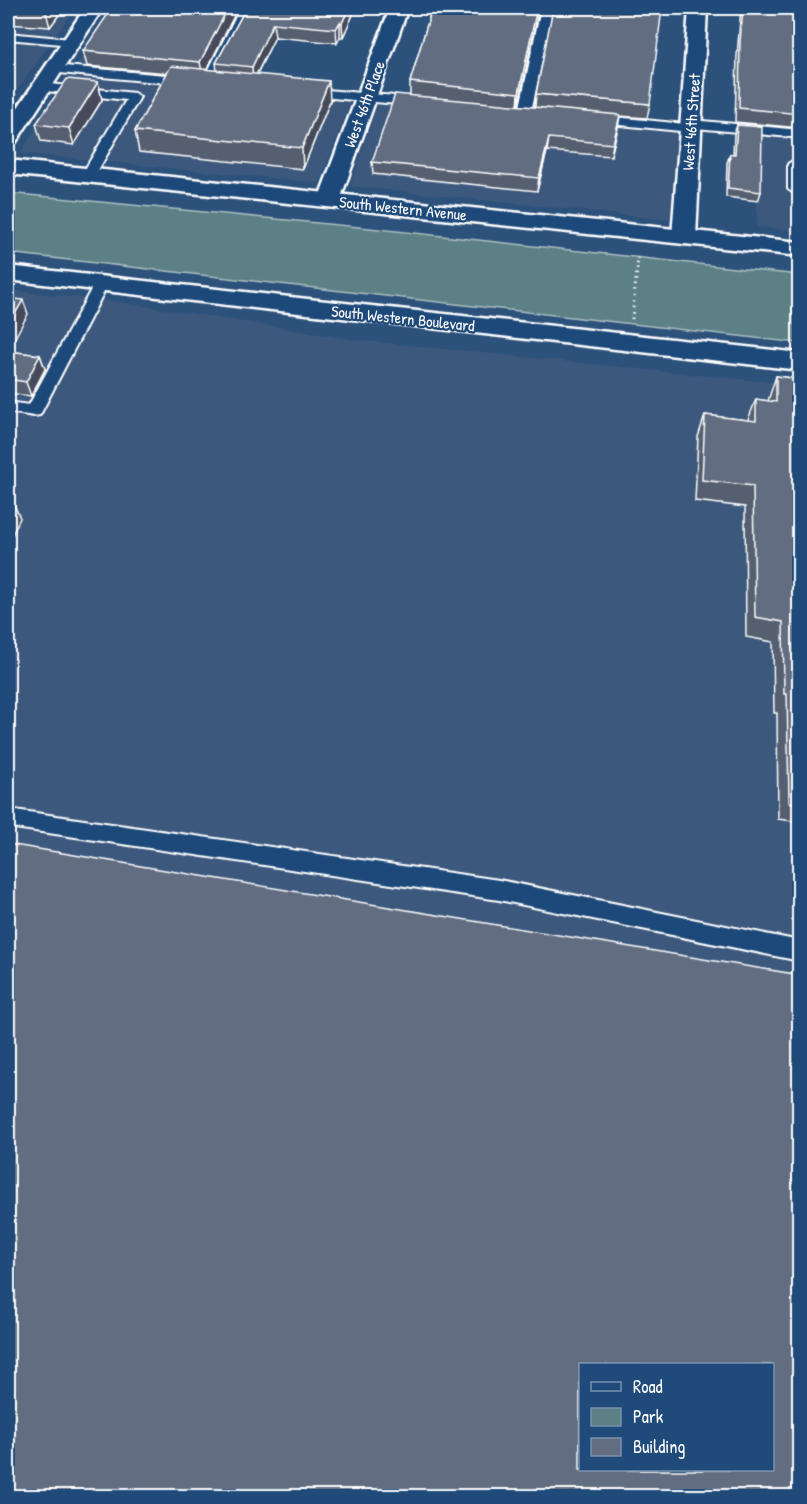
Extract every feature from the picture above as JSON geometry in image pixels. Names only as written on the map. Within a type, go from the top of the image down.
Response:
[{"type":"street","points":[[8,137],[94,8]]},
{"type":"street","name":"West 46th Place","points":[[329,201],[399,8]]},
{"type":"street","name":"West 46th Street","points":[[684,237],[698,8]]},
{"type":"street","name":"South Western Avenue","points":[[8,167],[800,249]]},
{"type":"street","name":"South Western Boulevard","points":[[8,273],[800,362]]},
{"type":"lane","points":[[53,69],[213,84],[246,8]]},
{"type":"lane","points":[[525,112],[547,8]]},
{"type":"lane","points":[[10,40],[71,42]]},
{"type":"lane","points":[[40,87],[134,97],[88,176]]},
{"type":"lane","points":[[290,91],[430,104]]},
{"type":"lane","points":[[582,118],[800,134]]},
{"type":"lane","points":[[794,164],[795,189],[800,194]]},
{"type":"lane","points":[[8,408],[34,411],[100,284]]},
{"type":"lane","points":[[8,818],[499,890],[800,951]]},
{"type":"path","points":[[632,328],[638,254],[645,255]]},
{"type":"shaded area","points":[[8,8],[75,8],[8,103]]},
{"type":"shaded area","points":[[114,8],[246,8],[208,83],[353,96],[319,183],[20,153]]},
{"type":"shaded area","points":[[379,99],[679,127],[670,220],[350,186]]},
{"type":"shaded area","points":[[757,130],[799,134],[799,231],[757,227]]},
{"type":"shaded area","points":[[8,290],[120,302],[357,340],[799,385],[799,1496],[8,1496]]},
{"type":"green space","points":[[8,193],[369,228],[799,275],[799,343],[8,253]]},
{"type":"building","points":[[112,8],[228,8],[200,62],[83,51]]},
{"type":"building","points":[[246,8],[349,8],[342,23],[340,22],[336,29],[273,23],[252,67],[216,63]]},
{"type":"building","points":[[432,8],[537,8],[519,93],[410,82]]},
{"type":"building","points":[[553,8],[662,8],[650,104],[536,94]]},
{"type":"building","points":[[743,8],[800,8],[800,114],[739,108]]},
{"type":"building","points":[[171,66],[329,81],[302,148],[135,131]]},
{"type":"building","points":[[67,79],[98,82],[69,128],[36,124]]},
{"type":"building","points":[[395,94],[620,115],[613,144],[549,138],[539,178],[372,162]]},
{"type":"building","points":[[737,125],[762,127],[761,192],[728,188],[730,154],[735,154]]},
{"type":"building","points":[[8,298],[23,300],[8,326]]},
{"type":"building","points":[[8,351],[40,355],[26,382],[8,379]]},
{"type":"building","points":[[776,376],[800,379],[800,804],[789,802],[783,622],[755,617],[753,486],[702,480],[705,415],[756,421],[756,399],[776,402]]},
{"type":"building","points":[[8,844],[800,975],[800,1497],[8,1497]]}]
